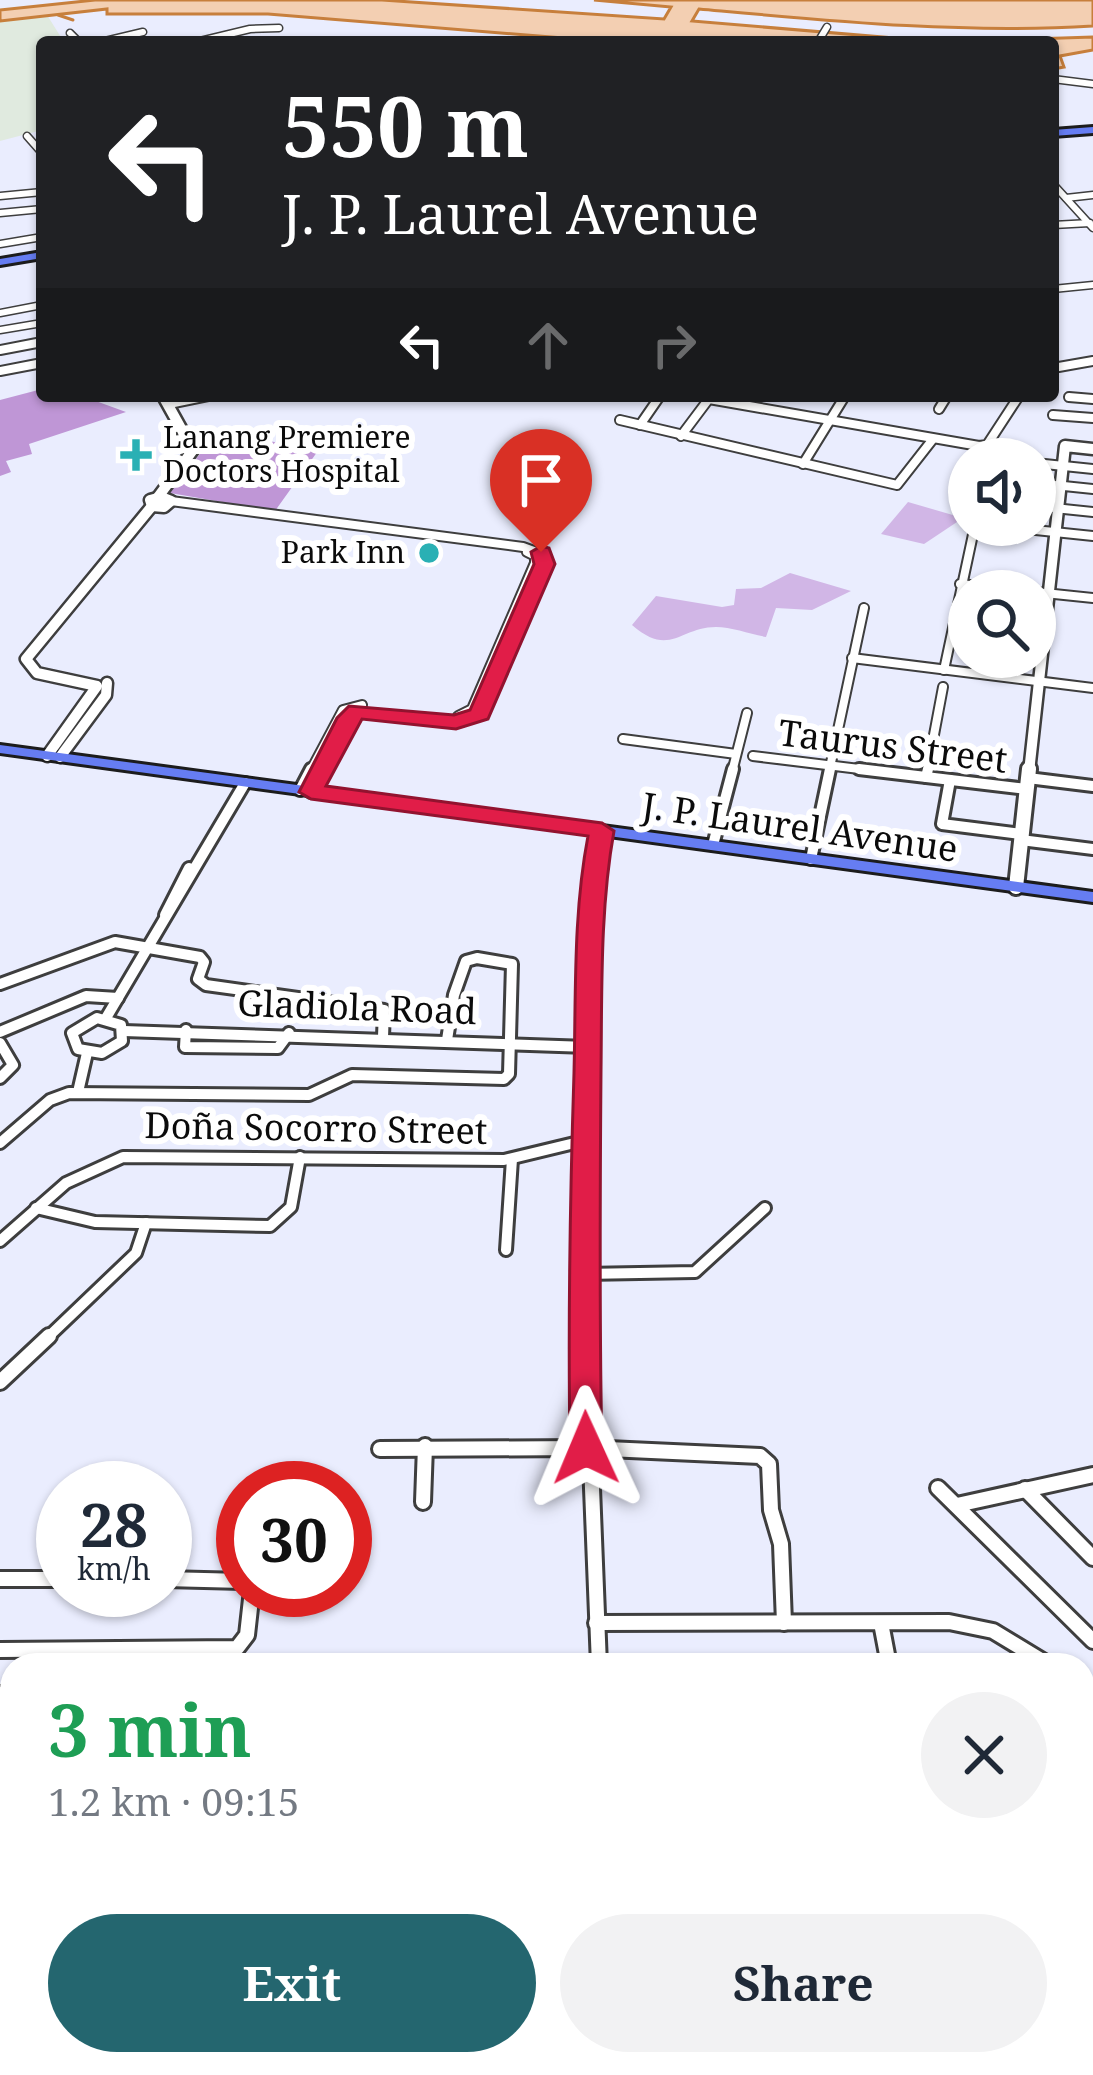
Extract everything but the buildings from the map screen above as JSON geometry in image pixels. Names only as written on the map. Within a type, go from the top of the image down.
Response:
[{"type":"main road","points":[[1059,131],[1093,128]]},
{"type":"main road","points":[[0,264],[36,258]]},
{"type":"main road","name":"J. P. Laurel Avenue","points":[[0,749],[1093,898]]},
{"type":"street","points":[[214,26],[226,35]]},
{"type":"street","points":[[256,28],[256,36]]},
{"type":"street","points":[[223,36],[279,28]]},
{"type":"street","points":[[822,36],[826,29]]},
{"type":"street","points":[[126,36],[143,32]]},
{"type":"street","points":[[70,33],[73,36]]},
{"type":"street","points":[[1059,80],[1093,84]]},
{"type":"street","points":[[1059,190],[1092,224]]},
{"type":"street","points":[[0,196],[36,193]]},
{"type":"street","points":[[1066,198],[1093,196]]},
{"type":"street","points":[[0,213],[36,210]]},
{"type":"street","points":[[1059,225],[1092,224]]},
{"type":"street","points":[[0,244],[36,238]]},
{"type":"street","points":[[1059,288],[1093,285]]},
{"type":"street","points":[[0,313],[36,306]]},
{"type":"street","points":[[0,330],[36,324]]},
{"type":"street","points":[[0,350],[36,343]]},
{"type":"street","points":[[1059,368],[1093,361]]},
{"type":"street","points":[[0,370],[36,364]]},
{"type":"street","points":[[1080,366],[1093,373]]},
{"type":"street","points":[[1069,397],[1093,399]]},
{"type":"street","points":[[53,756],[106,695],[102,684],[37,673],[26,662],[162,503],[193,449],[167,402]]},
{"type":"street","points":[[640,425],[656,402]]},
{"type":"street","points":[[681,436],[707,402]]},
{"type":"street","points":[[731,402],[987,445],[1015,402]]},
{"type":"street","points":[[803,464],[841,402]]},
{"type":"street","points":[[939,409],[943,402]]},
{"type":"street","points":[[1053,415],[1093,418]]},
{"type":"street","points":[[620,420],[898,485],[933,439]]},
{"type":"street","points":[[1093,449],[1065,446],[1056,532],[1093,536]]},
{"type":"street","points":[[1056,464],[1093,469]]},
{"type":"street","points":[[1056,485],[1093,489]]},
{"type":"street","points":[[162,503],[532,554],[535,563],[492,675],[472,709],[463,715],[350,706],[343,710],[305,791]]},
{"type":"street","points":[[1058,509],[1093,512]]},
{"type":"street","points":[[1056,594],[1093,598]]},
{"type":"street","points":[[811,859],[864,608]]},
{"type":"street","points":[[944,670],[948,648]]},
{"type":"street","points":[[853,658],[1093,688]]},
{"type":"street","points":[[1016,887],[1039,678]]},
{"type":"street","points":[[926,777],[943,687]]},
{"type":"street","points":[[713,845],[747,713]]},
{"type":"street","name":"Taurus Street","points":[[623,739],[736,754]]},
{"type":"street","name":"Taurus Street","points":[[753,756],[950,780],[1093,786]]},
{"type":"street","points":[[950,780],[942,824],[1093,849]]},
{"type":"street","points":[[106,1018],[241,782]]},
{"type":"street","points":[[598,1653],[586,1448],[584,1274],[593,874],[602,831]]},
{"type":"street","points":[[0,984],[110,943],[146,947],[200,957],[204,962],[198,979],[206,985],[384,1010],[383,1037]]},
{"type":"street","points":[[0,1142],[50,1100],[78,1092],[310,1095],[352,1075],[506,1078],[512,964],[477,958],[466,961],[454,995],[447,1040]]},
{"type":"street","points":[[0,1032],[86,996],[118,998]]},
{"type":"street","points":[[106,1018],[124,1030],[122,1041],[112,1049],[87,1053],[72,1043],[72,1033],[87,1021],[106,1018]]},
{"type":"street","name":"Gladiola Road","points":[[124,1030],[588,1047]]},
{"type":"street","points":[[186,1030],[185,1047],[207,1051],[278,1048],[289,1033]]},
{"type":"street","points":[[0,1043],[13,1065],[0,1078]]},
{"type":"street","points":[[78,1092],[87,1053]]},
{"type":"street","name":"Doña Socorro Street","points":[[0,1240],[66,1179],[106,1159],[147,1154],[512,1160],[587,1140]]},
{"type":"street","points":[[36,1208],[94,1222],[280,1223],[293,1205],[300,1157]]},
{"type":"street","points":[[506,1250],[512,1160]]},
{"type":"street","points":[[584,1274],[695,1272],[765,1208]]},
{"type":"street","points":[[0,1382],[136,1253],[146,1223]]},
{"type":"street","points":[[423,1502],[425,1446]]},
{"type":"street","points":[[380,1449],[741,1452],[766,1459],[771,1510],[781,1544],[784,1623]]},
{"type":"street","points":[[957,1505],[1093,1474]]},
{"type":"street","points":[[938,1488],[1093,1641]]},
{"type":"street","points":[[1025,1489],[1093,1558]]},
{"type":"street","points":[[0,1579],[36,1579]]},
{"type":"street","points":[[0,1650],[237,1648],[248,1635],[250,1617]]},
{"type":"street","points":[[596,1623],[970,1624],[1012,1640],[1031,1653]]},
{"type":"street","points":[[881,1623],[887,1653]]},
{"type":"shaded area","points":[[95,0],[382,0],[664,19],[671,7],[594,0],[1093,0],[1093,26],[945,27],[699,9],[692,21],[871,36],[539,36],[268,14],[107,14],[107,9],[0,21],[0,10]]},
{"type":"shaded area","points":[[47,15],[60,36],[36,36],[36,132],[0,141],[0,21]]},
{"type":"shaded area","points":[[1093,37],[1093,50],[1060,56],[1064,67],[1059,68],[1059,38]]},
{"type":"shaded area","points":[[36,391],[36,402],[98,402],[126,412],[29,444],[32,454],[6,461],[11,472],[0,476],[0,400]]},
{"type":"shaded area","points":[[192,431],[320,448],[275,511],[170,493],[202,451]]},
{"type":"shaded area","points":[[908,502],[948,514],[948,528],[924,544],[881,534]]},
{"type":"shaded area","points":[[790,573],[851,591],[812,610],[776,608],[766,637],[716,627],[666,640],[645,635],[632,625],[656,596],[734,605],[736,589],[761,588]]},
{"type":"waterway","points":[[58,15],[73,20]]},
{"type":"place","name":"Lanang Premiere Doctors Hospital","points":[[136,455]]},
{"type":"place","name":"Park Inn","points":[[429,553]]},
{"type":"route","points":[[541,552],[546,560],[479,714],[456,722],[357,711],[311,792],[602,831],[593,874],[589,984],[583,1301],[586,1448]]}]
